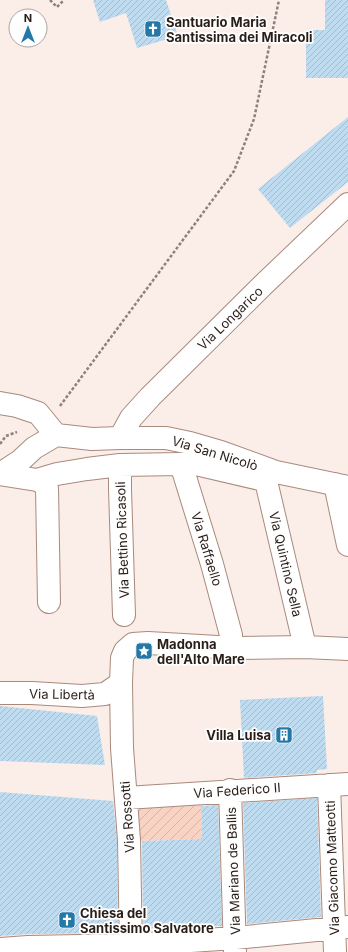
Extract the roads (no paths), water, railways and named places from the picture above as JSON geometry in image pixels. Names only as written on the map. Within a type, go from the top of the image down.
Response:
[{"type":"street","name":"Via Longarico","points":[[120,438],[131,418],[150,397],[348,204]]},
{"type":"street","points":[[0,403],[17,406],[38,413],[51,430],[20,461],[0,474]]},
{"type":"street","name":"Via San Nicolò","points":[[51,430],[92,439],[166,438],[221,452],[271,476],[342,485]]},
{"type":"street","name":"Via Raffaello","points":[[181,464],[212,564],[233,642]]},
{"type":"street","points":[[37,480],[57,474],[120,465],[196,464],[271,476]]},
{"type":"street","name":"Via Bettino Ricasoli","points":[[120,465],[124,615]]},
{"type":"street","points":[[0,474],[37,480],[43,483],[47,488],[49,602]]},
{"type":"street","name":"Via Quintino Sella","points":[[271,476],[305,647]]},
{"type":"street","points":[[342,485],[348,545]]},
{"type":"street","points":[[233,642],[348,649]]},
{"type":"street","name":"Via Rossotti","points":[[131,949],[129,840],[122,748],[122,658],[125,652],[133,644],[233,642]]},
{"type":"street","name":"Via Libertà","points":[[0,693],[82,696],[105,694],[121,683]]},
{"type":"street","name":"Via Federico II","points":[[126,798],[339,784]]},
{"type":"street","name":"Via Giacomo Matteotti","points":[[335,952],[341,928],[339,784]]},
{"type":"street","name":"Via Mariano de Ballis","points":[[230,790],[235,945]]},
{"type":"street","points":[[0,949],[131,949],[235,945],[341,928]]},
{"type":"place","name":"Santuario Maria Santissima dei Miracoli","points":[[153,29]]},
{"type":"place","name":"Madonna dell'Alto Mare","points":[[144,651]]},
{"type":"place","name":"Villa Luisa","points":[[284,735]]},
{"type":"place","name":"Chiesa del Santissimo Salvatore","points":[[67,920]]}]
